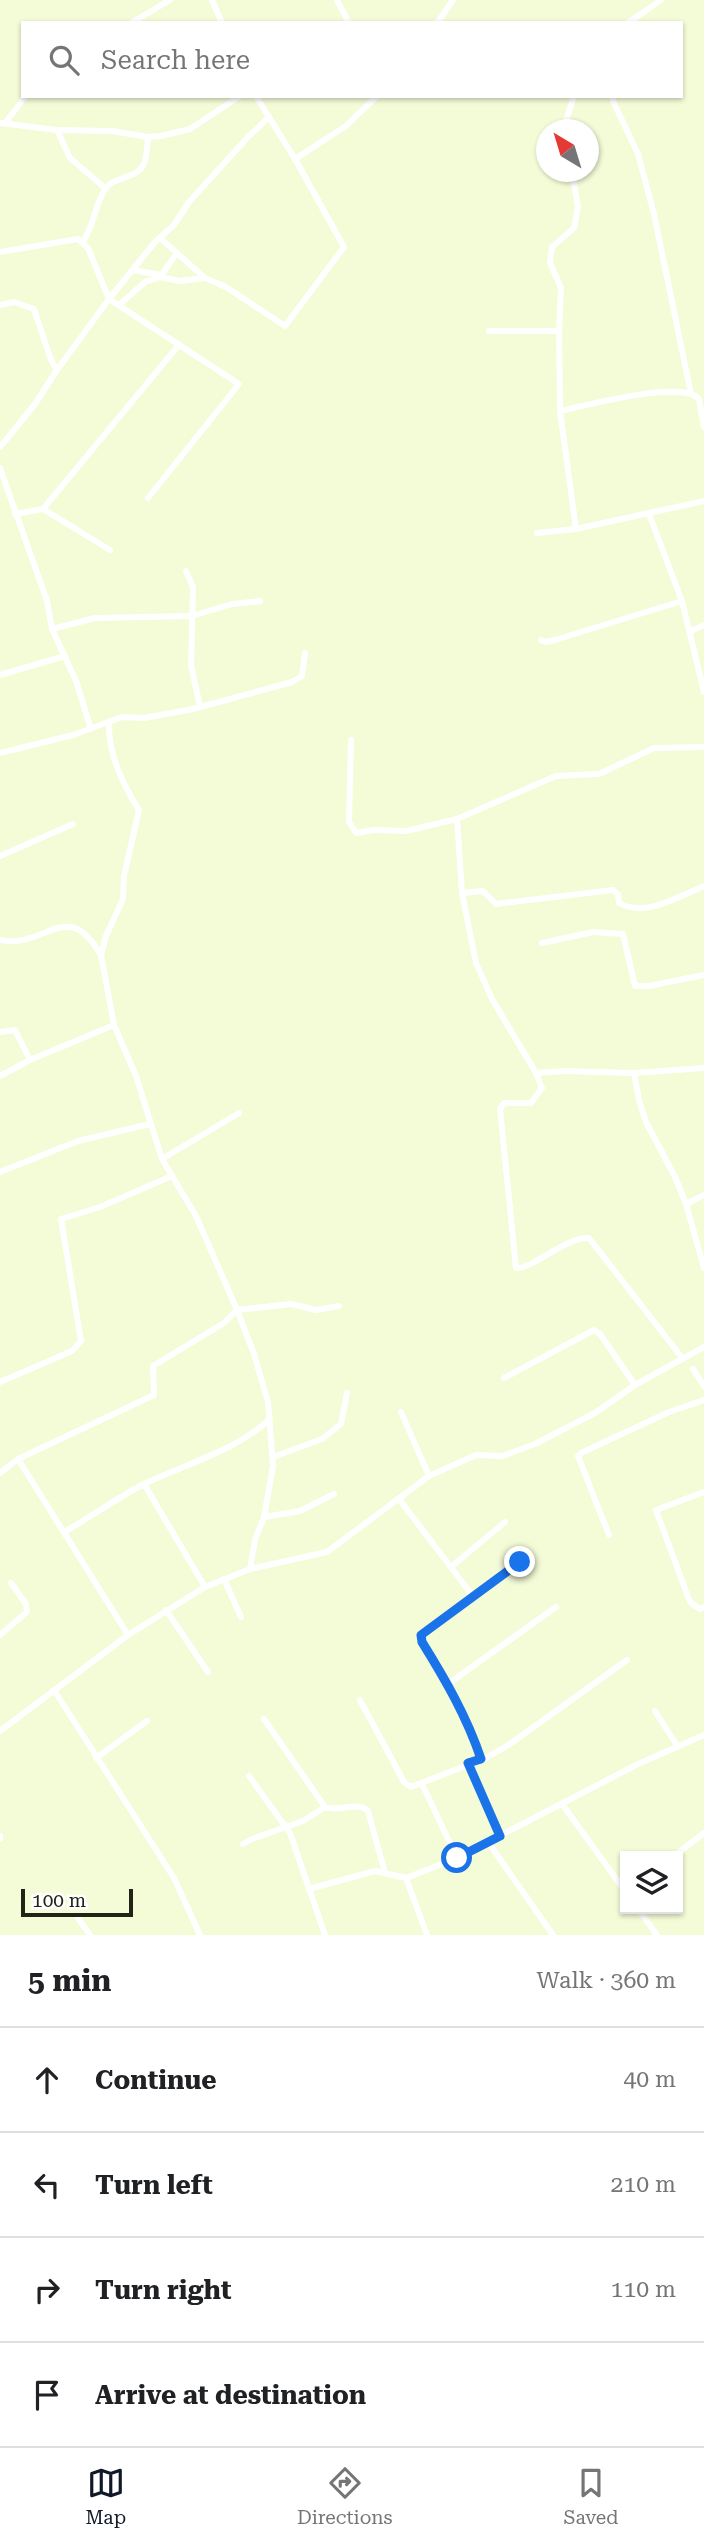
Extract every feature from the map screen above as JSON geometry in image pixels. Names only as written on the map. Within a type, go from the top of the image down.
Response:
[{"type":"street","points":[[134,21],[170,0]]},
{"type":"street","points":[[212,0],[221,21]]},
{"type":"street","points":[[337,0],[348,21]]},
{"type":"street","points":[[438,21],[453,0]]},
{"type":"street","points":[[631,21],[661,0]]},
{"type":"street","points":[[2,123],[24,98]]},
{"type":"street","points":[[2,123],[57,130],[112,131],[148,137],[177,134],[190,129],[237,98]]},
{"type":"street","points":[[160,238],[205,278],[226,287],[285,326],[344,247],[257,98]]},
{"type":"street","points":[[295,159],[346,126],[375,98]]},
{"type":"street","points":[[567,119],[574,98]]},
{"type":"street","points":[[613,98],[638,154],[654,215],[691,394]]},
{"type":"street","points":[[0,447],[35,404],[109,299],[174,225],[189,202],[269,117]]},
{"type":"street","points":[[57,130],[70,158],[105,188]]},
{"type":"street","points":[[83,242],[90,232],[105,188],[139,172],[144,164],[148,137]]},
{"type":"street","points":[[574,182],[578,207],[574,228],[552,247],[550,263],[561,288],[560,411],[576,529]]},
{"type":"street","points":[[0,252],[78,239],[83,242],[109,299],[239,384],[148,498]]},
{"type":"street","points":[[119,304],[145,282],[160,276],[177,253]]},
{"type":"street","points":[[133,270],[180,281],[205,278]]},
{"type":"street","points":[[0,305],[14,302],[34,309],[57,370]]},
{"type":"street","points":[[489,331],[559,331]]},
{"type":"street","points":[[15,514],[43,509],[178,346]]},
{"type":"street","points":[[560,411],[652,391],[691,394],[699,399],[704,427]]},
{"type":"street","points":[[0,468],[47,601],[52,629],[76,681],[91,729]]},
{"type":"street","points":[[537,533],[576,529],[704,501]]},
{"type":"street","points":[[43,509],[110,550]]},
{"type":"street","points":[[649,514],[682,601],[704,692]]},
{"type":"street","points":[[186,571],[192,587],[191,665],[200,707]]},
{"type":"street","points":[[52,629],[95,618],[192,616],[232,604],[260,601]]},
{"type":"street","points":[[541,640],[555,640],[682,601]]},
{"type":"street","points":[[691,631],[704,625]]},
{"type":"street","points":[[0,753],[91,729],[122,717],[144,718],[200,707],[292,682],[302,676],[305,653]]},
{"type":"street","points":[[0,675],[65,656]]},
{"type":"street","points":[[101,955],[106,936],[123,899],[124,876],[139,810],[125,787],[109,734],[109,722]]},
{"type":"street","points":[[351,740],[349,822],[356,833],[374,830],[406,831],[457,819],[556,776],[599,774],[654,748],[704,747]]},
{"type":"street","points":[[457,819],[462,893],[476,963],[492,999],[536,1073],[542,1088],[531,1103],[505,1103],[500,1110],[516,1268],[522,1268],[580,1238],[589,1238],[683,1359]]},
{"type":"street","points":[[0,856],[73,824]]},
{"type":"street","points":[[462,893],[483,891],[496,904],[613,890],[618,894],[620,903],[626,907],[659,906],[704,886]]},
{"type":"street","points":[[0,940],[21,940],[69,926],[80,928],[90,937],[101,955],[114,1025],[136,1076],[162,1159],[196,1216],[237,1310],[268,1402],[273,1457],[264,1517],[255,1540],[250,1569]]},
{"type":"street","points":[[542,943],[593,932],[623,934],[635,986],[649,986],[704,975]]},
{"type":"street","points":[[0,1076],[30,1060],[114,1025]]},
{"type":"street","points":[[0,1032],[15,1030],[30,1060]]},
{"type":"street","points":[[536,1073],[634,1073],[704,1068]]},
{"type":"street","points":[[634,1073],[646,1122],[686,1204],[704,1268]]},
{"type":"street","points":[[162,1159],[239,1113]]},
{"type":"street","points":[[0,1172],[78,1141],[150,1124]]},
{"type":"street","points":[[0,1382],[72,1352],[81,1341],[61,1219],[172,1176]]},
{"type":"street","points":[[686,1204],[704,1195]]},
{"type":"street","points":[[0,1462],[2,1472],[18,1459],[154,1395],[153,1366],[224,1323],[237,1310],[291,1304],[316,1310],[339,1306]]},
{"type":"street","points":[[504,1378],[594,1330],[600,1334],[635,1385]]},
{"type":"street","points":[[0,1731],[128,1635],[205,1587],[250,1569],[327,1552],[429,1476],[476,1455],[502,1456],[535,1444],[594,1413],[635,1385],[704,1347]]},
{"type":"street","points":[[693,1369],[704,1386]]},
{"type":"street","points":[[273,1457],[322,1439],[341,1424],[347,1393]]},
{"type":"street","points":[[609,1535],[578,1457],[581,1453],[659,1416],[704,1400]]},
{"type":"street","points":[[401,1412],[429,1476]]},
{"type":"street","points":[[64,1532],[144,1484],[221,1452],[260,1429],[270,1419]]},
{"type":"street","points":[[18,1459],[128,1635]]},
{"type":"street","points":[[144,1484],[205,1587]]},
{"type":"street","points":[[704,1492],[656,1510],[688,1597],[696,1607],[704,1607]]},
{"type":"street","points":[[264,1517],[300,1511],[334,1494]]},
{"type":"street","points":[[399,1499],[472,1597]]},
{"type":"street","points":[[451,1567],[505,1522]]},
{"type":"street","points":[[481,1759],[448,1684],[422,1642],[421,1635],[520,1562]]},
{"type":"street","points":[[224,1579],[241,1617]]},
{"type":"street","points":[[0,1635],[27,1612],[26,1604],[11,1583]]},
{"type":"street","points":[[448,1684],[556,1607]]},
{"type":"street","points":[[166,1611],[208,1672]]},
{"type":"street","points":[[360,1700],[404,1782],[411,1787],[481,1759],[535,1728],[627,1660]]},
{"type":"street","points":[[54,1690],[174,1878],[200,1935]]},
{"type":"street","points":[[654,1711],[678,1747]]},
{"type":"street","points":[[264,1719],[325,1807]]},
{"type":"street","points":[[96,1758],[147,1721]]},
{"type":"street","points":[[309,1889],[375,1871],[406,1878],[457,1858],[636,1765],[704,1735]]},
{"type":"street","points":[[468,1763],[500,1836]]},
{"type":"street","points":[[250,1776],[287,1827],[325,1935]]},
{"type":"street","points":[[422,1784],[457,1858]]},
{"type":"street","points":[[562,1804],[620,1884]]},
{"type":"street","points":[[243,1844],[303,1821],[325,1807],[341,1810],[363,1807],[368,1811],[385,1872]]},
{"type":"street","points":[[681,1851],[704,1833]]},
{"type":"street","points":[[488,1842],[553,1935]]},
{"type":"street","points":[[406,1878],[427,1935]]},
{"type":"street","points":[[642,1914],[657,1935]]},
{"type":"street","points":[[78,1918],[90,1935]]},
{"type":"route","points":[[457,1858],[500,1836],[468,1763],[481,1759],[477,1747],[448,1684],[422,1642],[421,1635],[520,1562]]}]
